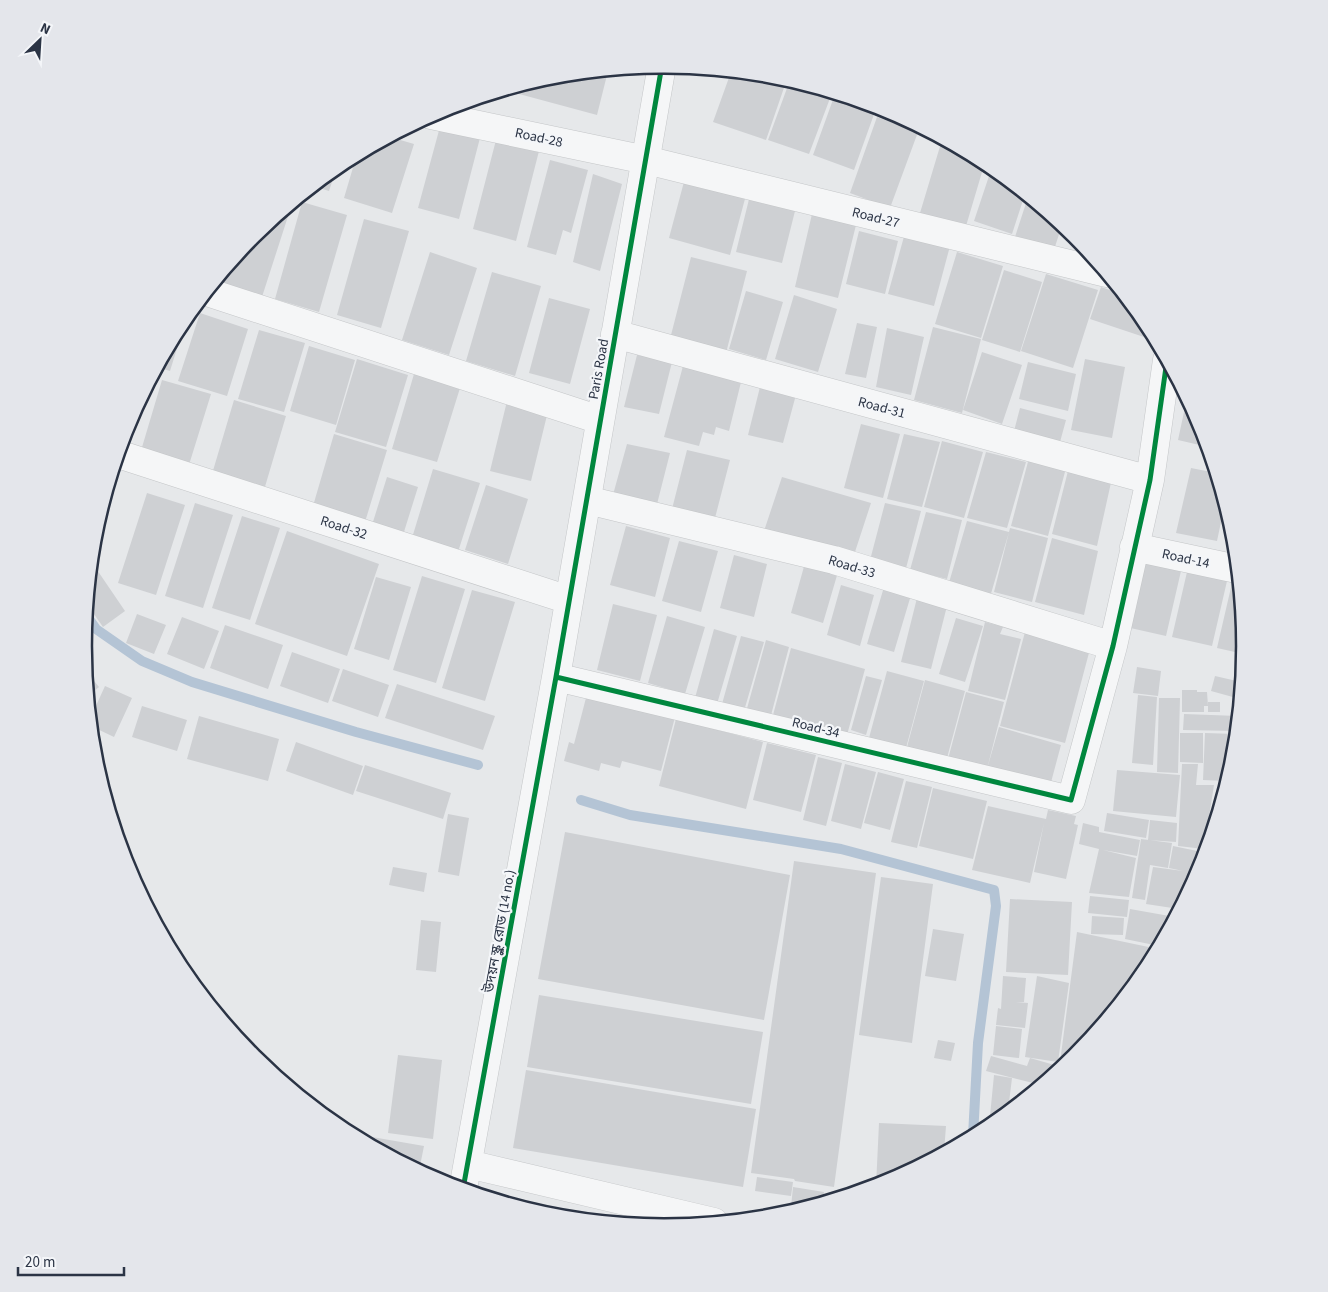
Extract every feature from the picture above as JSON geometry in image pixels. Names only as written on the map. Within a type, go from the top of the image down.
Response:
[{"type":"street","name":"Paris Road","points":[[556,677],[660,74]]},
{"type":"street","name":"Road-28","points":[[444,118],[646,160]]},
{"type":"street","name":"Road-27","points":[[646,160],[940,234],[1095,270]]},
{"type":"street","points":[[213,294],[600,420]]},
{"type":"street","name":"Road-31","points":[[615,334],[1150,480]]},
{"type":"street","points":[[1113,646],[1150,480],[1165,371]]},
{"type":"street","name":"Road-32","points":[[124,456],[569,600]]},
{"type":"street","name":"Road-33","points":[[587,500],[834,560],[1113,646]]},
{"type":"street","name":"Road-14","points":[[1134,547],[1230,568]]},
{"type":"street","name":"Road-34","points":[[556,677],[1071,800],[1113,646]]},
{"type":"street","name":"উদয়ন স্কুল রোড (14 no.)","points":[[466,1176],[556,677]]},
{"type":"street","points":[[466,1176],[689,1217]]},
{"type":"building","points":[[606,77],[597,115],[516,93],[552,85]]},
{"type":"building","points":[[729,78],[784,87],[766,140],[713,122]]},
{"type":"building","points":[[787,88],[830,98],[809,154],[768,140]]},
{"type":"building","points":[[833,99],[874,114],[854,170],[813,155]]},
{"type":"building","points":[[877,117],[918,133],[890,208],[850,193]]},
{"type":"building","points":[[441,123],[481,134],[459,219],[418,208]]},
{"type":"building","points":[[398,139],[414,144],[392,213],[344,198],[354,165]]},
{"type":"building","points":[[496,140],[539,151],[516,241],[473,229]]},
{"type":"building","points":[[940,145],[983,170],[966,226],[920,213]]},
{"type":"building","points":[[550,160],[588,170],[571,233],[563,230],[556,255],[527,247]]},
{"type":"building","points":[[593,174],[622,184],[600,271],[573,262]]},
{"type":"building","points":[[989,175],[1023,201],[1012,234],[974,221]]},
{"type":"building","points":[[685,178],[746,195],[730,255],[669,238]]},
{"type":"building","points":[[333,180],[329,191],[321,188]]},
{"type":"building","points":[[752,187],[798,199],[782,263],[736,252]]},
{"type":"building","points":[[303,202],[347,215],[319,312],[275,299],[301,204]]},
{"type":"building","points":[[1026,203],[1060,233],[1052,256],[1013,243]]},
{"type":"building","points":[[812,214],[856,225],[838,298],[795,287]]},
{"type":"building","points":[[288,215],[261,300],[219,287],[259,241]]},
{"type":"building","points":[[364,219],[409,231],[381,328],[337,315]]},
{"type":"building","points":[[859,231],[898,241],[885,294],[846,284]]},
{"type":"building","points":[[905,233],[950,246],[934,306],[888,294]]},
{"type":"building","points":[[430,252],[477,268],[449,355],[402,340]]},
{"type":"building","points":[[957,252],[1003,266],[981,338],[935,324]]},
{"type":"building","points":[[691,257],[747,271],[726,353],[670,339]]},
{"type":"building","points":[[1004,270],[1042,282],[1020,352],[982,340]]},
{"type":"building","points":[[492,272],[541,286],[515,376],[466,361]]},
{"type":"building","points":[[1046,274],[1098,290],[1073,368],[1021,351]]},
{"type":"building","points":[[1101,287],[1112,291],[1146,338],[1090,319]]},
{"type":"building","points":[[746,291],[783,302],[766,360],[729,349]]},
{"type":"building","points":[[794,295],[837,309],[818,372],[775,359]]},
{"type":"building","points":[[549,298],[590,309],[570,384],[529,373]]},
{"type":"building","points":[[200,313],[248,329],[227,396],[178,381]]},
{"type":"building","points":[[857,323],[877,327],[866,378],[845,374]]},
{"type":"building","points":[[933,327],[981,339],[962,413],[914,400]]},
{"type":"building","points":[[887,328],[924,337],[911,395],[876,387]]},
{"type":"building","points":[[259,330],[305,343],[284,412],[238,399]]},
{"type":"building","points":[[179,343],[170,371],[163,369]]},
{"type":"building","points":[[309,346],[355,360],[336,425],[290,411]]},
{"type":"building","points":[[982,352],[1022,365],[1002,424],[963,410]]},
{"type":"building","points":[[637,355],[672,362],[659,414],[624,407]]},
{"type":"building","points":[[357,359],[408,375],[386,447],[335,432]]},
{"type":"building","points":[[1085,359],[1125,367],[1112,438],[1071,430]]},
{"type":"building","points":[[1028,362],[1076,374],[1068,411],[1019,399]]},
{"type":"building","points":[[683,366],[742,378],[729,431],[716,427],[714,435],[703,432],[699,446],[664,437]]},
{"type":"building","points":[[414,374],[460,388],[437,462],[392,449]]},
{"type":"building","points":[[162,380],[211,394],[188,468],[140,454]]},
{"type":"building","points":[[761,383],[797,391],[783,443],[748,435]]},
{"type":"building","points":[[508,397],[549,407],[531,481],[490,471]]},
{"type":"building","points":[[234,400],[286,416],[264,490],[212,474]]},
{"type":"building","points":[[1020,408],[1066,420],[1060,442],[1014,431]]},
{"type":"building","points":[[1185,409],[1200,445],[1178,440]]},
{"type":"building","points":[[861,424],[900,434],[883,498],[844,488]]},
{"type":"building","points":[[334,434],[387,450],[365,522],[313,506]]},
{"type":"building","points":[[904,434],[940,442],[922,507],[887,499]]},
{"type":"building","points":[[942,441],[983,452],[964,518],[924,507]]},
{"type":"building","points":[[627,444],[670,453],[655,512],[611,502]]},
{"type":"building","points":[[687,450],[730,460],[715,518],[672,509]]},
{"type":"building","points":[[986,452],[1026,462],[1007,528],[967,518]]},
{"type":"building","points":[[1029,458],[1066,468],[1048,536],[1011,526]]},
{"type":"building","points":[[1069,467],[1112,478],[1097,546],[1052,534]]},
{"type":"building","points":[[1191,468],[1209,472],[1222,519],[1217,541],[1176,533]]},
{"type":"building","points":[[433,469],[480,483],[458,552],[412,538]]},
{"type":"building","points":[[387,477],[418,487],[403,535],[372,525]]},
{"type":"building","points":[[782,477],[871,503],[853,558],[764,531]]},
{"type":"building","points":[[486,485],[528,499],[508,564],[465,550]]},
{"type":"building","points":[[147,493],[185,505],[156,595],[118,583]]},
{"type":"building","points":[[195,503],[233,515],[203,608],[165,596]]},
{"type":"building","points":[[885,503],[921,511],[905,572],[869,564]]},
{"type":"building","points":[[926,512],[962,520],[947,579],[910,570]]},
{"type":"building","points":[[242,516],[280,528],[250,620],[212,608]]},
{"type":"building","points":[[967,521],[1009,532],[990,597],[948,586]]},
{"type":"building","points":[[626,526],[670,538],[655,597],[610,585]]},
{"type":"building","points":[[1010,528],[1048,538],[1032,602],[994,592]]},
{"type":"building","points":[[287,531],[379,564],[347,656],[255,624]]},
{"type":"building","points":[[1052,538],[1098,551],[1084,615],[1035,602]]},
{"type":"building","points":[[679,541],[718,551],[701,612],[662,601]]},
{"type":"building","points":[[734,555],[767,564],[754,617],[720,608]]},
{"type":"building","points":[[1140,562],[1181,571],[1166,636],[1126,627]]},
{"type":"building","points":[[805,563],[838,572],[823,623],[791,613]]},
{"type":"building","points":[[97,570],[125,611],[103,627],[93,612]]},
{"type":"building","points":[[1187,572],[1227,581],[1212,646],[1172,637]]},
{"type":"building","points":[[422,576],[465,589],[436,683],[393,670]]},
{"type":"building","points":[[376,577],[411,587],[389,660],[354,649]]},
{"type":"building","points":[[1232,583],[1232,583],[1236,652],[1217,648]]},
{"type":"building","points":[[841,585],[874,595],[860,646],[827,635]]},
{"type":"building","points":[[884,587],[911,595],[894,652],[867,644]]},
{"type":"building","points":[[472,590],[515,602],[485,701],[442,688]]},
{"type":"building","points":[[917,598],[947,606],[931,669],[901,662]]},
{"type":"building","points":[[613,604],[657,615],[640,681],[597,670]]},
{"type":"building","points":[[137,614],[166,625],[154,654],[126,643]]},
{"type":"building","points":[[667,616],[705,627],[685,694],[648,683]]},
{"type":"building","points":[[182,617],[219,631],[204,669],[167,654]]},
{"type":"building","points":[[956,618],[983,626],[965,682],[939,674]]},
{"type":"building","points":[[985,622],[1003,627],[1000,634],[1021,639],[1005,700],[968,691]]},
{"type":"building","points":[[225,625],[283,645],[268,689],[210,668]]},
{"type":"building","points":[[714,629],[737,636],[717,704],[695,698]]},
{"type":"building","points":[[1025,632],[1090,649],[1065,743],[1000,726]]},
{"type":"building","points":[[741,636],[764,642],[744,711],[722,704]]},
{"type":"building","points":[[766,640],[789,647],[770,719],[746,712]]},
{"type":"building","points":[[791,648],[865,669],[847,735],[773,715]]},
{"type":"building","points":[[292,652],[340,669],[328,703],[280,686]]},
{"type":"building","points":[[1137,667],[1161,671],[1158,696],[1133,693]]},
{"type":"building","points":[[343,669],[389,685],[378,717],[332,701]]},
{"type":"building","points":[[887,671],[924,681],[906,748],[869,738]]},
{"type":"building","points":[[866,676],[882,680],[866,735],[851,730]]},
{"type":"building","points":[[1215,676],[1235,681],[1234,697],[1211,691]]},
{"type":"building","points":[[93,680],[99,687],[94,691]]},
{"type":"building","points":[[925,680],[965,691],[947,758],[907,747]]},
{"type":"building","points":[[397,684],[495,716],[483,750],[385,718]]},
{"type":"building","points":[[105,686],[132,698],[114,737],[98,730],[96,707]]},
{"type":"building","points":[[1182,690],[1207,692],[1208,706],[1204,706],[1204,712],[1182,712]]},
{"type":"building","points":[[966,692],[1004,702],[987,769],[948,759]]},
{"type":"building","points":[[587,694],[675,717],[661,771],[622,761],[620,768],[601,763],[599,771],[564,761],[569,742],[574,744]]},
{"type":"building","points":[[1138,695],[1157,697],[1153,765],[1132,763]]},
{"type":"building","points":[[1159,698],[1180,698],[1178,773],[1157,772]]},
{"type":"building","points":[[1208,702],[1220,702],[1220,712],[1208,712]]},
{"type":"building","points":[[142,706],[187,720],[177,751],[132,737]]},
{"type":"building","points":[[1184,714],[1232,716],[1229,731],[1183,730]]},
{"type":"building","points":[[199,716],[279,739],[268,781],[187,759]]},
{"type":"building","points":[[676,719],[763,742],[746,809],[659,786]]},
{"type":"building","points":[[999,727],[1061,745],[1050,786],[987,769]]},
{"type":"building","points":[[1180,733],[1203,733],[1203,763],[1180,762]]},
{"type":"building","points":[[1205,733],[1229,734],[1220,781],[1203,780]]},
{"type":"building","points":[[296,742],[363,766],[353,795],[286,771]]},
{"type":"building","points":[[767,743],[816,755],[801,812],[753,800]]},
{"type":"building","points":[[818,757],[842,763],[826,826],[803,820]]},
{"type":"building","points":[[845,764],[876,772],[861,829],[831,821]]},
{"type":"building","points":[[1182,764],[1198,764],[1196,785],[1214,785],[1208,824],[1199,848],[1178,846]]},
{"type":"building","points":[[365,765],[451,793],[443,819],[356,791]]},
{"type":"building","points":[[1117,770],[1180,775],[1176,817],[1113,811]]},
{"type":"building","points":[[878,772],[904,779],[890,830],[864,823]]},
{"type":"building","points":[[906,781],[932,787],[917,848],[891,842]]},
{"type":"building","points":[[933,788],[987,801],[973,859],[919,846]]},
{"type":"building","points":[[988,806],[1046,819],[1048,810],[1076,816],[1074,824],[1078,825],[1066,879],[1034,872],[1044,823],[1030,883],[972,870]]},
{"type":"building","points":[[1107,813],[1149,820],[1146,838],[1104,831]]},
{"type":"building","points":[[448,814],[469,818],[459,876],[438,872]]},
{"type":"building","points":[[1150,820],[1177,823],[1176,842],[1148,840]]},
{"type":"building","points":[[1083,823],[1099,827],[1099,832],[1140,840],[1137,856],[1103,850],[1136,858],[1129,897],[1089,893],[1099,849],[1079,844]]},
{"type":"building","points":[[565,832],[790,875],[764,1020],[538,979]]},
{"type":"building","points":[[1141,839],[1172,843],[1168,868],[1150,865],[1145,900],[1132,898]]},
{"type":"building","points":[[1173,846],[1198,851],[1172,908],[1146,904],[1153,867],[1183,871],[1169,868]]},
{"type":"building","points":[[794,861],[876,873],[834,1187],[751,1173]]},
{"type":"building","points":[[393,867],[427,873],[424,892],[389,885]]},
{"type":"building","points":[[881,877],[933,884],[912,1043],[859,1035]]},
{"type":"building","points":[[1090,896],[1129,900],[1127,917],[1088,913]]},
{"type":"building","points":[[1010,899],[1072,902],[1068,975],[1006,972]]},
{"type":"building","points":[[1130,909],[1168,916],[1152,945],[1125,939]]},
{"type":"building","points":[[1092,916],[1124,918],[1123,935],[1091,934]]},
{"type":"building","points":[[421,920],[441,922],[436,972],[416,970]]},
{"type":"building","points":[[933,929],[964,934],[956,981],[925,976]]},
{"type":"building","points":[[1077,932],[1150,947],[1118,994],[1060,1059]]},
{"type":"building","points":[[1003,976],[1026,978],[1024,1002],[1016,1002],[1028,1003],[1025,1028],[996,1025],[998,1008],[1001,1009]]},
{"type":"building","points":[[1037,976],[1069,983],[1058,1061],[1025,1057]]},
{"type":"building","points":[[539,995],[763,1032],[751,1104],[527,1067]]},
{"type":"building","points":[[996,1026],[1022,1029],[1019,1058],[993,1055]]},
{"type":"building","points":[[938,1040],[955,1043],[951,1061],[934,1058]]},
{"type":"building","points":[[398,1055],[442,1060],[433,1139],[388,1133]]},
{"type":"building","points":[[991,1056],[1027,1066],[1030,1058],[1054,1065],[1033,1083],[986,1071]]},
{"type":"building","points":[[526,1070],[756,1109],[743,1187],[513,1148]]},
{"type":"building","points":[[994,1075],[1012,1078],[1009,1102],[990,1116]]},
{"type":"building","points":[[879,1123],[946,1126],[945,1145],[876,1177]]},
{"type":"building","points":[[369,1137],[424,1146],[421,1163]]},
{"type":"building","points":[[757,1177],[793,1182],[791,1196],[755,1191]]},
{"type":"building","points":[[793,1187],[824,1192],[824,1195],[791,1204]]},
{"type":"waterway","points":[[93,624],[96,629],[142,661],[192,682],[356,732],[478,765]]},
{"type":"waterway","points":[[581,800],[630,815],[841,849],[994,890],[996,906],[978,1043],[973,1127]]},
{"type":"cycle path","points":[[464,1182],[556,677],[660,74]]},
{"type":"cycle path","points":[[556,677],[1071,800],[1113,646],[1150,480],[1165,371]]}]
